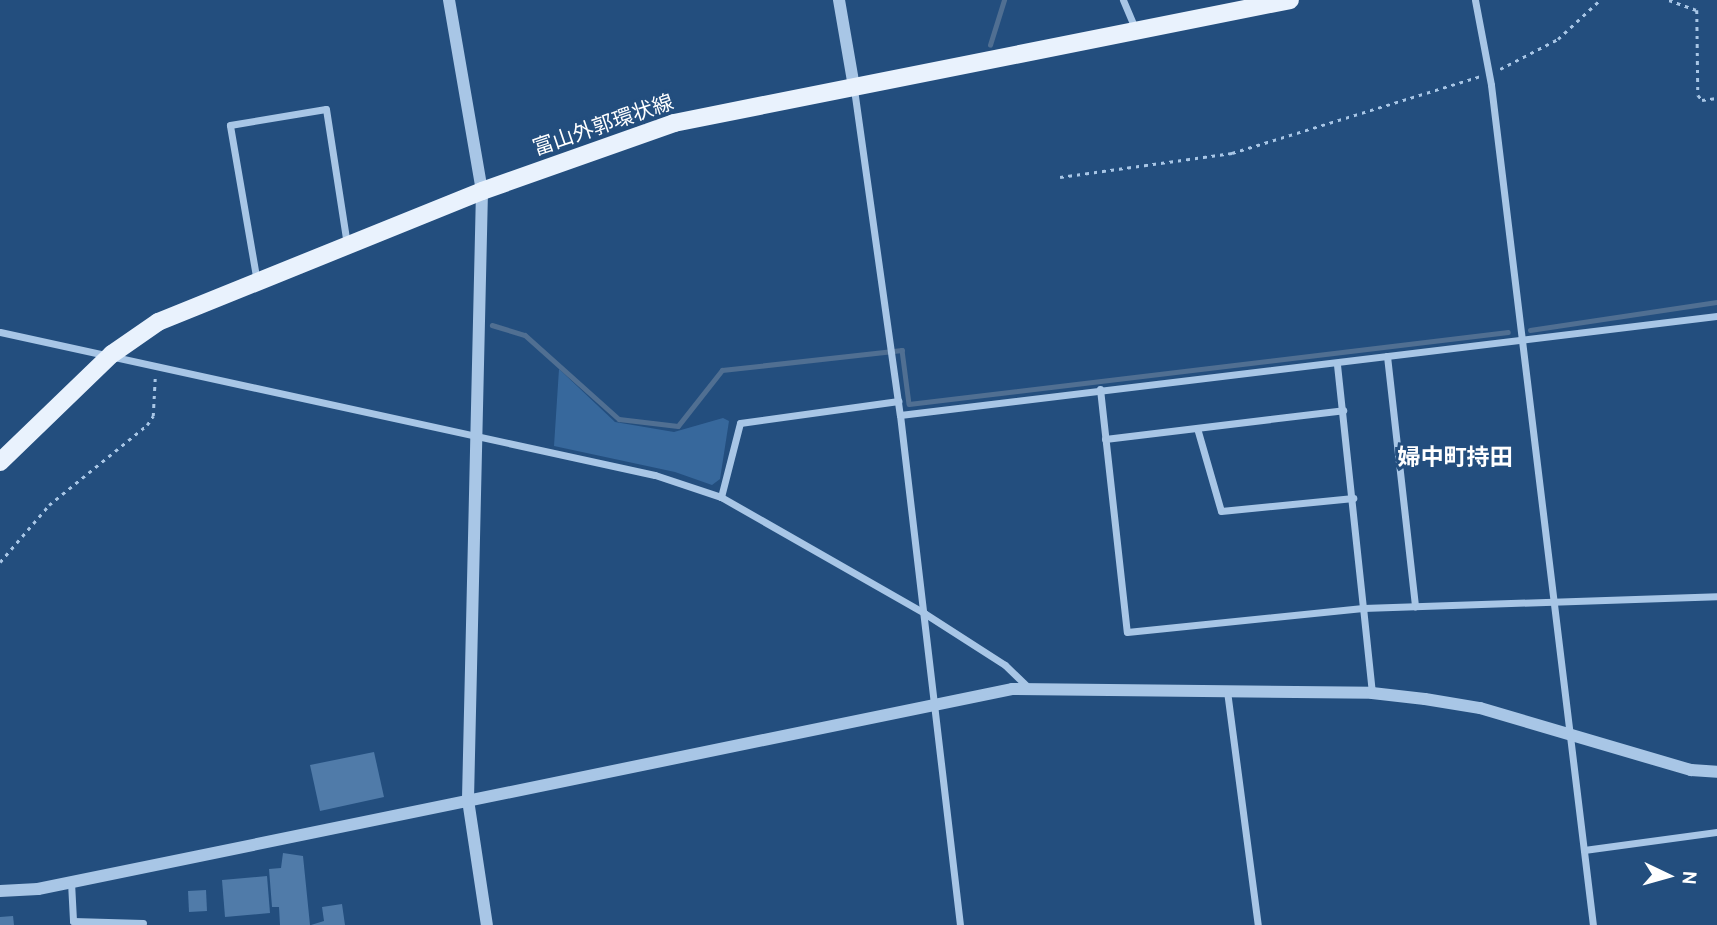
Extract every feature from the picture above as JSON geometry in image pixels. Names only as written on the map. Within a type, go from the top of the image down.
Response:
[{"type":"main road","name":"富山外郭環状線","points":[[0,462],[112,354],[158,322],[482,191],[674,123],[1135,28],[1290,0]]},
{"type":"street","points":[[449,0],[482,191],[468,800],[487,925]]},
{"type":"street","points":[[839,0],[854,87],[900,415],[960,925]]},
{"type":"street","points":[[1123,0],[1135,28]]},
{"type":"street","points":[[1475,0],[1489,74],[1593,925]]},
{"type":"street","points":[[257,282],[230,125],[326,108],[348,245]]},
{"type":"street","points":[[900,415],[1717,316]]},
{"type":"street","points":[[0,332],[112,354],[654,475],[722,496],[924,614],[1005,665],[1030,689]]},
{"type":"street","points":[[1387,356],[1415,606]]},
{"type":"street","points":[[1337,363],[1372,693]]},
{"type":"street","points":[[1100,390],[1127,632],[1363,608],[1717,596]]},
{"type":"street","points":[[722,496],[740,423],[898,401]]},
{"type":"street","points":[[1105,439],[1343,410]]},
{"type":"street","points":[[1196,428],[1221,511],[1353,498]]},
{"type":"street","points":[[0,891],[71,882],[932,703],[1030,689],[1372,693],[1480,708],[1691,770],[1717,772]]},
{"type":"street","points":[[1227,691],[1258,925]]},
{"type":"street","points":[[1584,850],[1717,832]]},
{"type":"street","points":[[71,882],[73,921],[143,923]]},
{"type":"path","points":[[1060,177],[1232,153],[1489,74],[1558,39],[1600,0]]},
{"type":"path","points":[[1669,0],[1697,10],[1698,95],[1702,100],[1717,99]]},
{"type":"path","points":[[0,562],[49,505],[147,425],[156,401],[155,364]]},
{"type":"shaded area","points":[[559,369],[615,422],[674,432],[723,418],[729,421],[720,479],[712,485],[675,472],[554,446]]},
{"type":"building","points":[[374,752],[384,797],[320,811],[310,765]]},
{"type":"building","points":[[283,853],[303,856],[310,925],[280,925],[279,907],[272,907],[269,869],[281,868]]},
{"type":"building","points":[[267,876],[270,913],[225,917],[222,880]]},
{"type":"building","points":[[206,890],[207,911],[189,912],[188,891]]},
{"type":"building","points":[[342,904],[345,925],[311,925],[324,921],[322,907]]},
{"type":"building","points":[[13,916],[14,925],[0,925],[0,917]]},
{"type":"waterway","points":[[990,45],[1004,0]]},
{"type":"waterway","points":[[1530,330],[1717,302]]},
{"type":"waterway","points":[[492,325],[525,335],[619,419],[678,426],[722,370],[902,350],[909,404],[1508,332]]},
{"type":"district","name":"婦中町持田","points":[[1455,457]]}]
